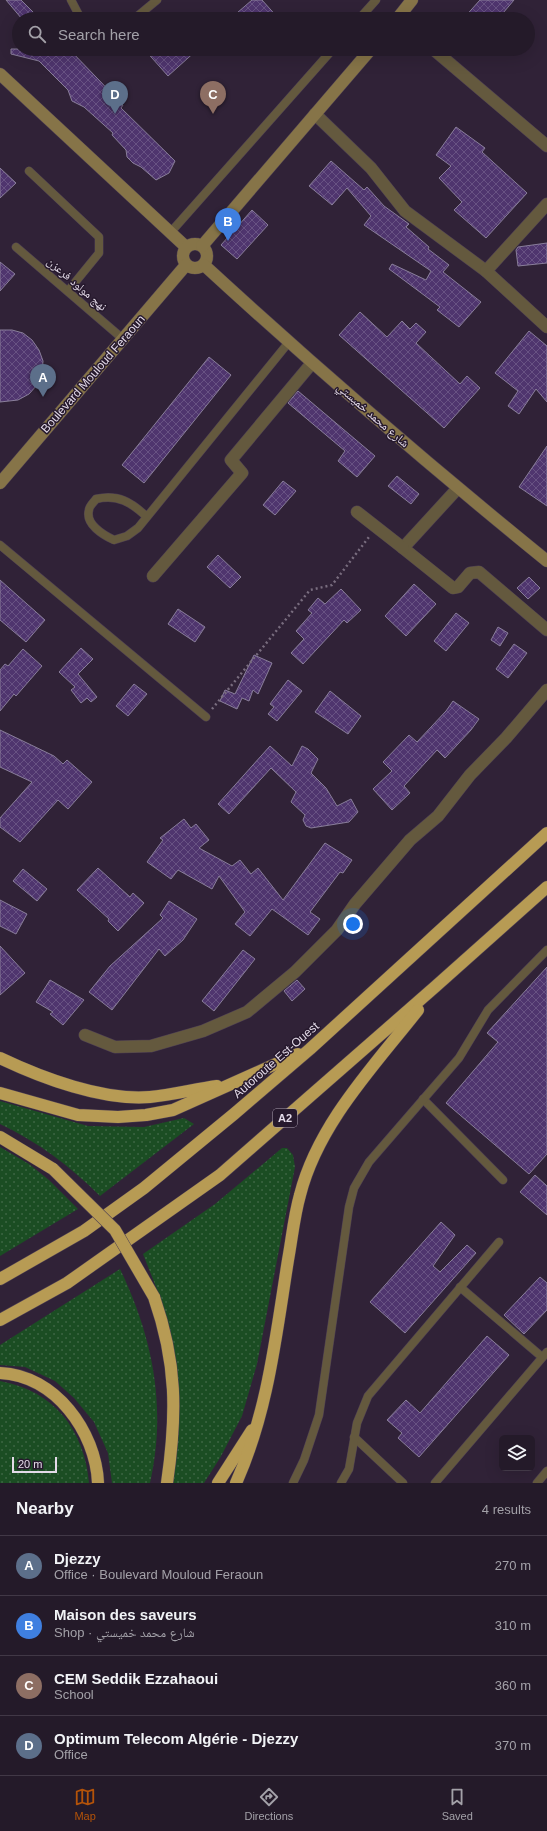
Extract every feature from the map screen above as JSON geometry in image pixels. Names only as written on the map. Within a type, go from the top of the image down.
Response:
[{"type":"highway","name":"Autoroute Est-Ouest","points":[[0,1279],[84,1231],[144,1188],[310,1049],[547,833]]},
{"type":"highway","name":"A2","points":[[0,1320],[67,1283],[220,1175],[547,887]]},
{"type":"highway","points":[[236,1483],[260,1416],[267,1387],[297,1207],[305,1177],[320,1144],[350,1097],[436,986]]},
{"type":"highway","points":[[0,1093],[78,1115],[118,1117],[146,1116],[173,1110],[310,1049]]},
{"type":"highway","points":[[0,1058],[28,1072],[101,1094],[150,1097],[236,1082]]},
{"type":"highway","points":[[0,1137],[53,1169],[115,1230],[154,1297],[167,1338],[173,1378],[174,1416],[167,1483]]},
{"type":"highway","points":[[0,1373],[19,1376],[34,1382],[60,1399],[80,1426],[89,1442],[95,1459],[98,1483]]},
{"type":"highway","points":[[218,1483],[260,1416]]},
{"type":"main road","points":[[403,12],[412,0]]},
{"type":"main road","points":[[202,246],[365,56]]},
{"type":"main road","points":[[0,74],[186,248]]},
{"type":"main road","points":[[194,244],[202,246],[207,254],[204,265],[197,269],[186,265],[182,258],[186,248],[194,244]]},
{"type":"main road","name":"Boulevard Mouloud Feraoun","points":[[0,483],[186,265]]},
{"type":"main road","name":"شارع محمد خميستي","points":[[204,265],[312,363],[458,488],[547,560]]},
{"type":"street","points":[[442,56],[542,136],[547,146]]},
{"type":"street","points":[[315,114],[371,168],[404,211],[486,271],[547,327]]},
{"type":"street","points":[[486,271],[547,204]]},
{"type":"street","points":[[153,576],[242,473],[231,460],[312,363]]},
{"type":"street","points":[[403,548],[458,488]]},
{"type":"street","points":[[357,512],[453,588],[458,587],[470,573],[479,572],[547,630]]},
{"type":"street","points":[[85,1035],[115,1047],[151,1046],[204,1031],[247,1012],[295,972],[337,930],[355,904],[410,840],[438,816],[470,775],[506,738],[547,690]]},
{"type":"lane","points":[[71,0],[77,12]]},
{"type":"lane","points":[[142,12],[157,0]]},
{"type":"lane","points":[[365,12],[376,0]]},
{"type":"lane","points":[[170,233],[327,56]]},
{"type":"lane","points":[[29,171],[99,237],[99,253],[68,291]]},
{"type":"lane","name":"نهج مولود فرعزن","points":[[16,247],[123,339]]},
{"type":"lane","points":[[147,517],[139,510],[116,497],[96,499],[89,510],[90,520],[101,533],[114,540],[127,536],[138,528],[147,517],[289,342]]},
{"type":"lane","points":[[0,545],[206,717]]},
{"type":"lane","points":[[293,1483],[304,1460],[319,1415],[349,1207],[354,1188],[369,1162],[466,1049],[488,1010],[547,950]]},
{"type":"lane","points":[[423,1099],[503,1180]]},
{"type":"lane","points":[[341,1483],[349,1469],[354,1437],[361,1409],[372,1391],[499,1242]]},
{"type":"lane","points":[[435,1483],[544,1355],[460,1287]]},
{"type":"lane","points":[[354,1437],[403,1483]]},
{"type":"lane","points":[[537,1483],[547,1471]]},
{"type":"path","points":[[206,717],[310,590],[332,585],[367,539]]},
{"type":"green space","points":[[0,1101],[88,1126],[144,1127],[184,1118],[194,1124],[100,1196],[53,1156],[14,1131],[0,1124]]},
{"type":"green space","points":[[0,1147],[29,1164],[49,1180],[78,1209],[0,1256]]},
{"type":"green space","points":[[282,1148],[287,1148],[293,1155],[295,1167],[257,1364],[242,1416],[220,1458],[204,1483],[170,1483],[171,1334],[160,1297],[143,1254],[215,1204]]},
{"type":"green space","points":[[120,1269],[141,1321],[154,1373],[157,1400],[157,1427],[155,1455],[150,1483],[112,1483],[108,1453],[94,1422],[74,1398],[55,1381],[25,1367],[0,1365],[0,1345]]},
{"type":"green space","points":[[0,1381],[19,1386],[36,1394],[51,1403],[63,1416],[73,1430],[81,1446],[89,1483],[0,1483]]},
{"type":"building","points":[[6,0],[21,0],[33,12],[16,12]]},
{"type":"building","points":[[252,0],[262,0],[273,12],[238,12]]},
{"type":"building","points":[[480,0],[514,0],[504,12],[469,12]]},
{"type":"building","points":[[19,56],[76,56],[123,105],[121,108],[175,161],[169,173],[156,180],[141,167],[133,163],[127,157],[126,150],[112,135],[113,133],[84,107],[72,101],[68,90],[39,61]]},
{"type":"building","points":[[150,56],[190,56],[168,76]]},
{"type":"building","points":[[456,127],[485,148],[482,152],[527,193],[486,238],[454,210],[462,202],[439,178],[451,166],[436,155]]},
{"type":"building","points":[[331,161],[364,190],[367,187],[384,206],[409,224],[406,227],[429,247],[428,249],[449,265],[443,272],[481,302],[459,327],[437,310],[440,307],[389,269],[392,264],[426,280],[431,271],[364,225],[371,216],[347,188],[332,205],[309,186]]},
{"type":"building","points":[[0,168],[16,183],[0,198]]},
{"type":"building","points":[[252,210],[268,225],[237,259],[221,245]]},
{"type":"building","points":[[547,243],[547,263],[518,266],[516,250],[518,247]]},
{"type":"building","points":[[0,262],[15,274],[0,291]]},
{"type":"building","points":[[360,312],[387,337],[402,321],[410,329],[416,323],[426,332],[416,343],[460,384],[467,376],[480,388],[444,428],[339,335]]},
{"type":"building","points":[[0,330],[12,330],[23,333],[32,340],[39,350],[43,361],[42,374],[37,385],[29,394],[18,400],[0,402]]},
{"type":"building","points":[[529,331],[547,346],[547,402],[536,389],[519,414],[508,406],[518,391],[495,373]]},
{"type":"building","points":[[209,357],[231,375],[144,483],[122,465]]},
{"type":"building","points":[[298,391],[375,456],[357,477],[338,461],[345,451],[288,403]]},
{"type":"building","points":[[547,446],[547,506],[519,487]]},
{"type":"building","points":[[397,476],[419,494],[411,504],[388,486]]},
{"type":"building","points":[[283,481],[296,491],[275,515],[263,505]]},
{"type":"building","points":[[218,555],[241,577],[230,588],[207,567]]},
{"type":"building","points":[[529,577],[540,588],[528,599],[517,588]]},
{"type":"building","points":[[0,580],[45,620],[26,642],[0,620]]},
{"type":"building","points":[[414,584],[436,604],[406,636],[385,616]]},
{"type":"building","points":[[341,589],[361,610],[347,623],[344,620],[303,664],[291,653],[304,639],[296,631],[312,613],[308,610],[318,598],[325,604]]},
{"type":"building","points":[[178,609],[205,627],[195,642],[168,624]]},
{"type":"building","points":[[456,613],[469,623],[446,651],[434,641]]},
{"type":"building","points":[[498,627],[508,633],[500,646],[491,640]]},
{"type":"building","points":[[514,644],[527,653],[508,678],[496,669]]},
{"type":"building","points":[[81,648],[93,659],[78,674],[97,697],[91,702],[87,698],[81,703],[71,690],[75,687],[59,672]]},
{"type":"building","points":[[23,649],[42,666],[16,696],[14,694],[0,711],[0,670],[5,664],[8,666]]},
{"type":"building","points":[[254,655],[272,663],[258,694],[253,690],[249,701],[242,698],[237,709],[220,701],[225,690],[235,694]]},
{"type":"building","points":[[288,680],[302,691],[277,721],[268,714],[274,707],[270,704]]},
{"type":"building","points":[[134,684],[147,694],[128,716],[116,706]]},
{"type":"building","points":[[330,691],[361,716],[348,734],[315,712]]},
{"type":"building","points":[[453,701],[479,719],[445,758],[437,750],[404,786],[410,793],[392,810],[373,789],[392,771],[383,762],[409,735],[417,742],[446,711]]},
{"type":"building","points":[[0,730],[54,756],[63,764],[67,760],[92,782],[68,809],[58,800],[20,842],[0,827],[0,818],[32,782],[0,767]]},
{"type":"building","points":[[270,746],[292,766],[302,746],[308,749],[318,759],[311,773],[326,788],[337,806],[351,799],[358,812],[349,822],[311,828],[306,826],[303,820],[305,815],[291,802],[296,792],[271,768],[229,814],[218,804]]},
{"type":"building","points":[[184,819],[191,828],[196,824],[209,840],[199,848],[232,866],[240,860],[251,874],[258,868],[283,900],[325,843],[352,860],[343,873],[340,872],[310,912],[320,919],[308,935],[272,909],[250,936],[235,924],[245,912],[219,876],[212,889],[178,870],[171,879],[147,862],[163,840],[160,838]]},
{"type":"building","points":[[98,868],[130,897],[133,893],[144,903],[118,931],[108,921],[109,919],[77,890]]},
{"type":"building","points":[[23,869],[47,889],[37,901],[13,881]]},
{"type":"building","points":[[0,900],[27,914],[16,934],[0,926]]},
{"type":"building","points":[[169,901],[197,919],[183,940],[165,956],[159,949],[112,1010],[89,992],[110,966],[163,918],[160,915]]},
{"type":"building","points":[[0,946],[25,973],[0,995]]},
{"type":"building","points":[[243,950],[255,959],[214,1011],[202,1001]]},
{"type":"building","points":[[547,967],[547,1154],[529,1174],[446,1103],[498,1042],[487,1033]]},
{"type":"building","points":[[50,980],[84,1000],[63,1025],[50,1014],[53,1012],[36,1002]]},
{"type":"building","points":[[297,980],[305,989],[292,1001],[284,991]]},
{"type":"building","points":[[535,1175],[547,1186],[547,1215],[520,1192]]},
{"type":"building","points":[[441,1222],[455,1235],[433,1266],[440,1272],[467,1245],[476,1253],[405,1333],[370,1302]]},
{"type":"building","points":[[540,1277],[547,1283],[547,1310],[524,1334],[504,1315]]},
{"type":"building","points":[[487,1336],[509,1355],[419,1457],[398,1438],[402,1433],[387,1420],[406,1400],[420,1413]]},
{"type":"place","name":"Optimum Telecom Algérie - Djezzy","points":[[115,114]]},
{"type":"place","name":"CEM Seddik Ezzahaoui","points":[[213,114]]},
{"type":"place","name":"Maison des saveurs","points":[[228,241]]},
{"type":"place","name":"Djezzy","points":[[43,397]]}]
